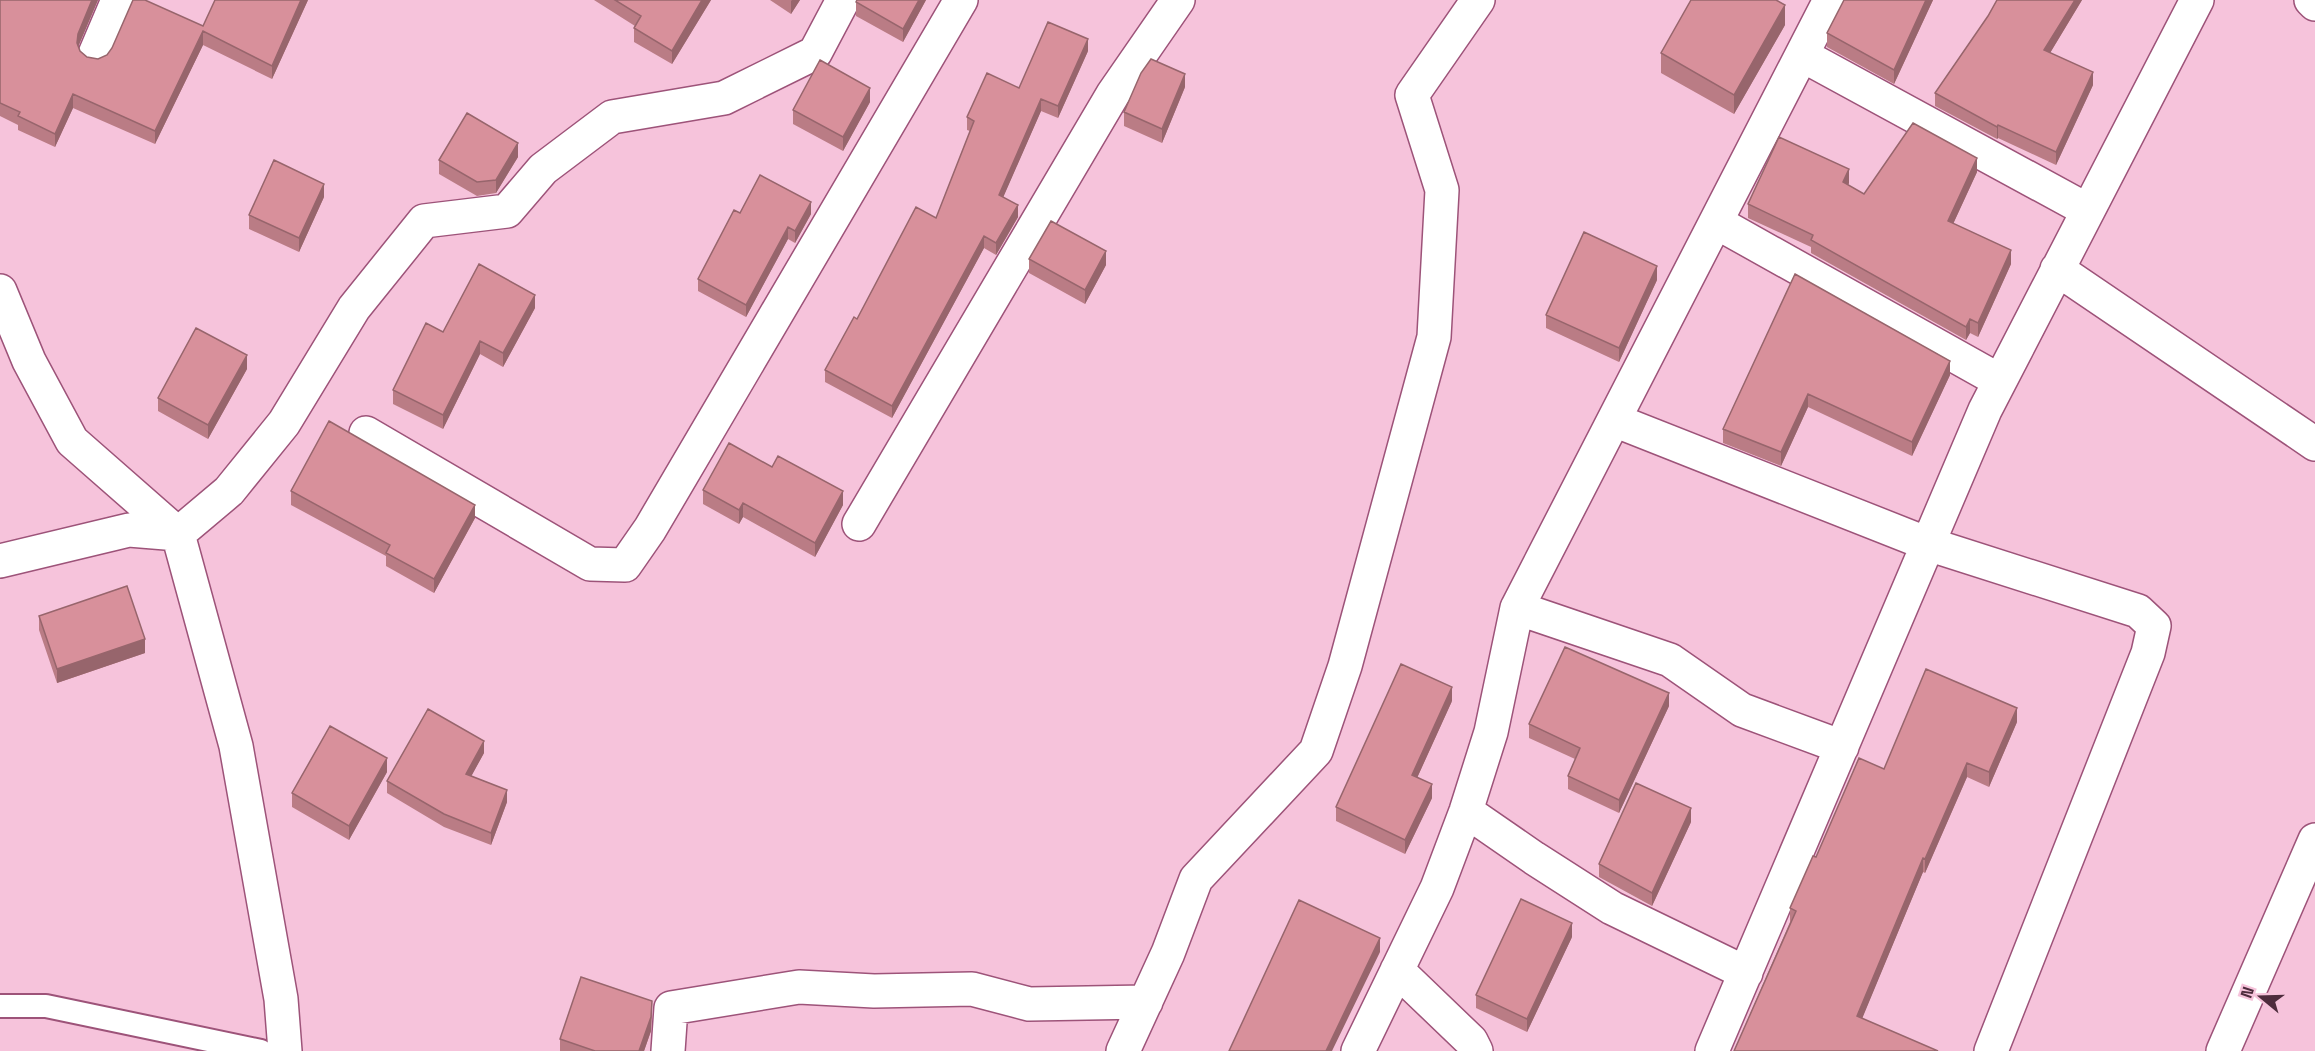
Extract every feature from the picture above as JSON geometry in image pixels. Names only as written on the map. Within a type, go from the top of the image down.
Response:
[{"type":"street","points":[[95,54],[118,0]]},
{"type":"street","points":[[0,561],[129,530],[178,534],[229,491],[284,423],[354,308],[424,221],[507,211],[543,169],[612,117],[724,98],[815,53],[843,0]]},
{"type":"street","points":[[366,433],[590,564],[625,565],[650,529],[961,0]]},
{"type":"street","points":[[859,524],[1113,94],[1178,0]]},
{"type":"street","points":[[1123,1051],[1168,953],[1196,879],[1316,752],[1345,666],[1434,337],[1442,190],[1412,95],[1478,0]]},
{"type":"street","points":[[1358,1051],[1437,888],[1466,811],[1491,732],[1517,608],[1830,0]]},
{"type":"street","points":[[1712,1051],[2000,381],[2197,0]]},
{"type":"street","points":[[2311,0],[2315,4]]},
{"type":"street","points":[[1802,55],[2087,210]]},
{"type":"street","points":[[1716,222],[2000,381]]},
{"type":"street","points":[[2057,269],[2315,444]]},
{"type":"street","points":[[0,291],[29,361],[72,441],[178,534],[236,747],[281,999],[285,1051]]},
{"type":"street","points":[[1614,420],[1928,544],[2138,611],[2154,626],[2143,664],[1991,1051]]},
{"type":"street","points":[[1517,608],[1670,660],[1742,710],[1842,747]]},
{"type":"street","points":[[1466,811],[1612,908],[1746,973]]},
{"type":"street","points":[[2223,1051],[2315,840]]},
{"type":"street","points":[[1397,970],[1471,1041],[1476,1051]]},
{"type":"street","points":[[668,1051],[671,1008],[799,987],[874,991],[972,989],[1029,1004],[1146,1002]]},
{"type":"lane","points":[[0,1006],[46,1006],[261,1051]]},
{"type":"building","points":[[0,0],[92,0],[78,34],[77,43],[80,51],[87,57],[98,59],[107,55],[112,48],[133,0],[145,0],[203,26],[215,0],[301,0],[272,66],[203,31],[155,131],[73,94],[55,134],[18,116],[20,112],[0,103]]},
{"type":"building","points":[[615,0],[702,0],[672,51],[634,28],[641,16]]},
{"type":"building","points":[[857,0],[919,0],[903,29],[856,2]]},
{"type":"building","points":[[1691,0],[1776,0],[1785,5],[1734,95],[1661,53]]},
{"type":"building","points":[[1844,0],[1926,0],[1894,70],[1827,33]]},
{"type":"building","points":[[1997,0],[2075,0],[2044,50],[2093,72],[2056,152],[1998,125],[1997,127],[1935,93]]},
{"type":"building","points":[[1048,22],[1088,39],[1058,106],[1041,99],[999,195],[1018,205],[996,243],[984,236],[892,406],[825,370],[854,317],[857,319],[916,207],[936,218],[974,121],[967,117],[987,73],[1019,88]]},
{"type":"building","points":[[1151,59],[1185,74],[1162,129],[1124,112],[1141,73]]},
{"type":"building","points":[[820,60],[870,88],[843,137],[793,110]]},
{"type":"building","points":[[467,113],[518,143],[496,180],[477,182],[439,160]]},
{"type":"building","points":[[1913,123],[1977,158],[1948,221],[2011,250],[1978,323],[1970,319],[1966,327],[1811,240],[1813,235],[1748,204],[1779,137],[1849,169],[1843,182],[1864,194]]},
{"type":"building","points":[[274,160],[324,184],[299,238],[249,215]]},
{"type":"building","points":[[760,175],[811,202],[795,231],[788,227],[746,305],[698,279],[734,210],[740,213]]},
{"type":"building","points":[[1051,221],[1106,251],[1085,290],[1029,259]]},
{"type":"building","points":[[1584,232],[1657,266],[1619,348],[1546,315]]},
{"type":"building","points":[[479,264],[535,295],[503,353],[480,341],[443,415],[393,390],[426,323],[443,332]]},
{"type":"building","points":[[1795,274],[1950,361],[1912,442],[1808,394],[1781,452],[1723,429]]},
{"type":"building","points":[[196,328],[247,355],[208,425],[158,398]]},
{"type":"building","points":[[329,421],[475,505],[434,579],[386,553],[390,545],[291,491]]},
{"type":"building","points":[[729,443],[772,467],[778,456],[843,491],[815,543],[743,503],[739,510],[703,490]]},
{"type":"building","points":[[127,586],[145,639],[57,669],[39,616]]},
{"type":"building","points":[[1565,647],[1669,693],[1619,800],[1568,776],[1580,748],[1529,724]]},
{"type":"building","points":[[1401,664],[1452,687],[1412,775],[1432,784],[1405,840],[1336,807]]},
{"type":"building","points":[[1926,669],[2017,708],[1989,772],[1967,763],[1925,859],[1923,858],[1857,1016],[1938,1051],[1734,1051],[1796,911],[1790,908],[1813,856],[1816,857],[1859,758],[1884,769]]},
{"type":"building","points":[[428,709],[484,741],[466,774],[507,790],[491,833],[444,814],[387,781]]},
{"type":"building","points":[[330,726],[387,758],[349,826],[292,793]]},
{"type":"building","points":[[1636,783],[1691,808],[1652,893],[1599,864]]},
{"type":"building","points":[[1521,899],[1572,923],[1527,1019],[1476,995]]},
{"type":"building","points":[[1299,900],[1380,938],[1326,1051],[1229,1051]]},
{"type":"building","points":[[581,977],[652,1001],[651,1017],[639,1051],[595,1051],[560,1039]]}]
